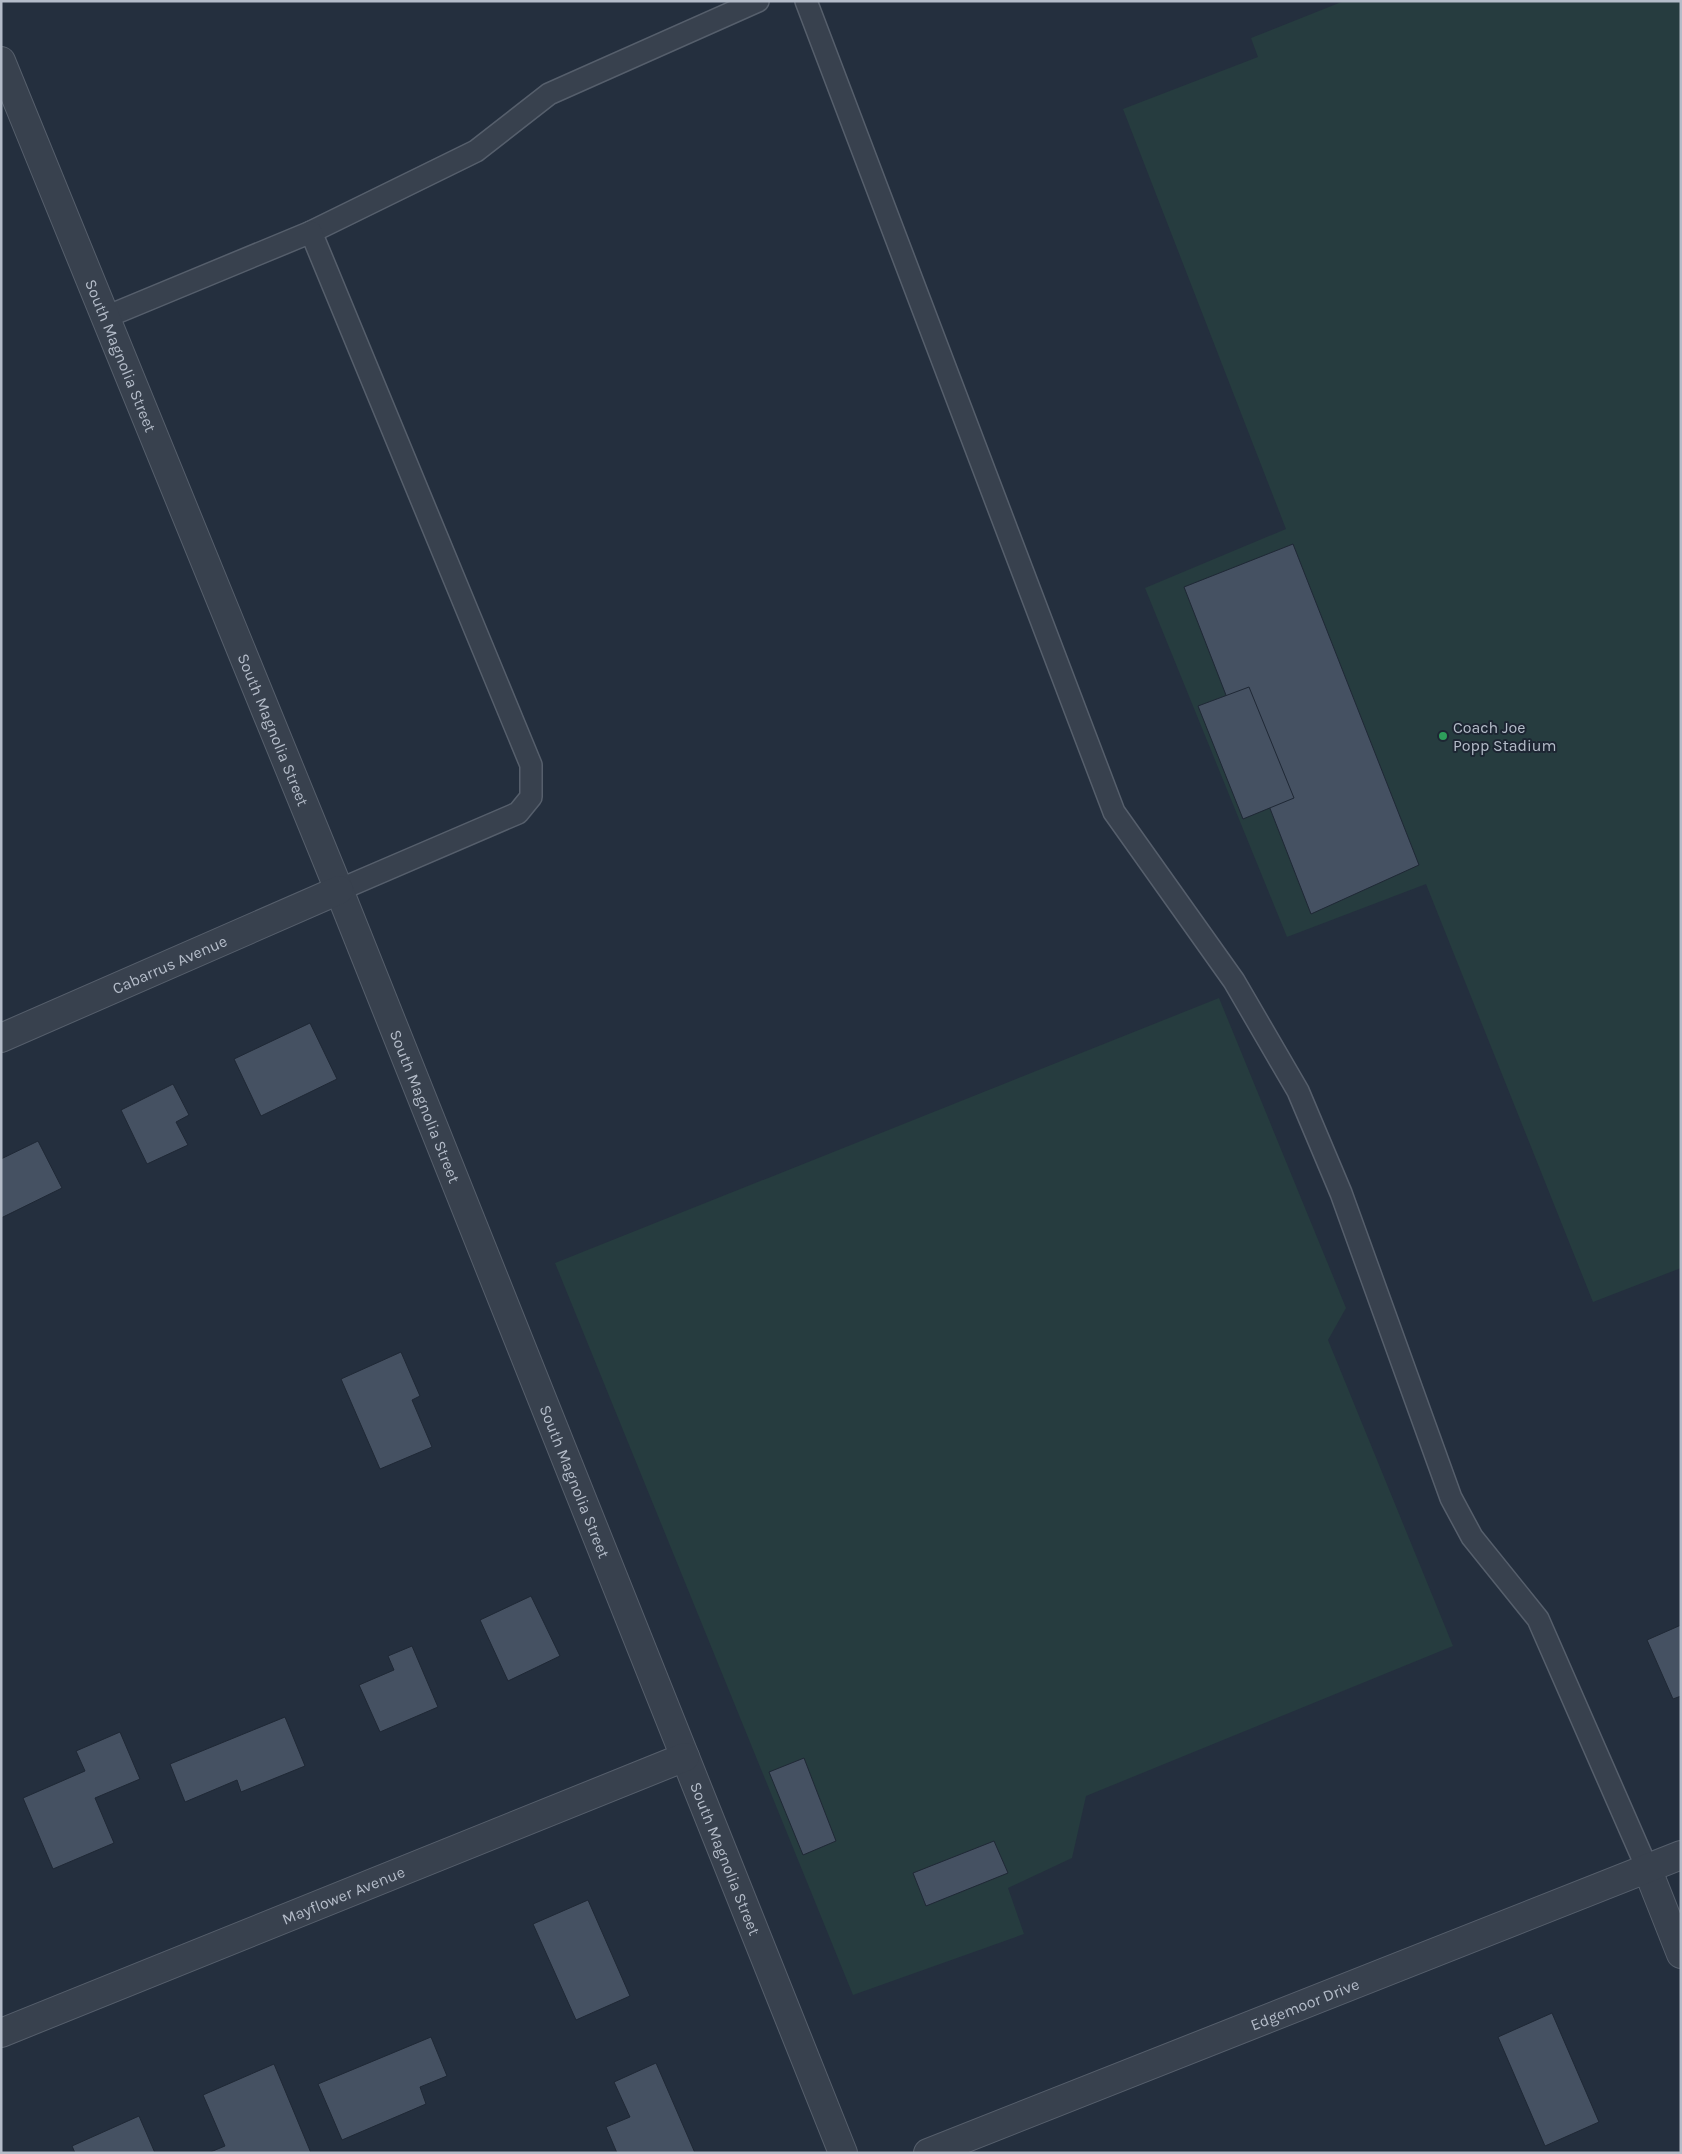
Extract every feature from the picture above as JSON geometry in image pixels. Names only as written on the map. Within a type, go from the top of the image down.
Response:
[{"type":"street","name":"South Magnolia Street","points":[[1,61],[338,890],[843,2153]]},
{"type":"street","name":"Cabarrus Avenue","points":[[1,1038],[338,890]]},
{"type":"street","name":"Mayflower Avenue","points":[[1,2033],[686,1757]]},
{"type":"street","name":"Edgemoor Drive","points":[[928,2153],[1681,1855]]},
{"type":"street","points":[[1647,1868],[1681,1954]]},
{"type":"lane","points":[[106,317],[311,232],[476,151],[549,94],[758,1]]},
{"type":"lane","points":[[806,1],[1114,812],[1234,981],[1298,1091],[1341,1193],[1451,1498],[1472,1537],[1538,1619],[1647,1868]]},
{"type":"lane","points":[[311,232],[531,765],[531,798],[518,813],[338,890]]},
{"type":"green space","name":"Coach Joe Popp Stadium","points":[[1344,1],[1681,1],[1681,1268],[1593,1302],[1426,884],[1287,937],[1145,588],[1286,529],[1123,109],[1258,57],[1251,38]]},
{"type":"green space","points":[[1219,998],[1346,1308],[1328,1340],[1453,1646],[1086,1796],[1072,1858],[1008,1888],[1024,1934],[853,1995],[555,1263]]},
{"type":"building","points":[[1293,544],[1419,865],[1311,914],[1184,587]]},
{"type":"building","points":[[1249,687],[1294,798],[1243,819],[1198,706]]},
{"type":"building","points":[[310,1023],[337,1079],[261,1116],[234,1059]]},
{"type":"building","points":[[173,1084],[189,1115],[176,1122],[188,1145],[147,1164],[121,1110]]},
{"type":"building","points":[[38,1141],[62,1188],[1,1218],[1,1159]]},
{"type":"building","points":[[401,1352],[420,1396],[412,1400],[432,1447],[380,1469],[341,1379]]},
{"type":"building","points":[[531,1596],[560,1656],[508,1681],[480,1620]]},
{"type":"building","points":[[1681,1625],[1681,1696],[1673,1699],[1647,1640]]},
{"type":"building","points":[[412,1646],[438,1707],[380,1732],[359,1685],[394,1670],[388,1656]]},
{"type":"building","points":[[285,1717],[305,1766],[241,1792],[237,1780],[185,1802],[170,1764]]},
{"type":"building","points":[[120,1732],[140,1779],[95,1798],[114,1843],[53,1869],[23,1798],[85,1771],[76,1751]]},
{"type":"building","points":[[804,1758],[836,1841],[803,1855],[769,1772]]},
{"type":"building","points":[[994,1841],[1008,1873],[926,1906],[913,1873]]},
{"type":"building","points":[[588,1900],[630,1996],[576,2020],[533,1924]]},
{"type":"building","points":[[1552,2013],[1599,2122],[1545,2146],[1498,2037]]},
{"type":"building","points":[[431,2037],[447,2076],[420,2087],[426,2104],[342,2140],[318,2084]]},
{"type":"building","points":[[656,2063],[695,2153],[617,2153],[606,2127],[630,2117],[614,2082]]},
{"type":"building","points":[[274,2064],[311,2153],[208,2153],[225,2146],[203,2095]]},
{"type":"building","points":[[139,2116],[155,2153],[75,2153],[72,2146]]},
{"type":"place","name":"Coach Joe Popp Stadium","points":[[1443,736]]}]
